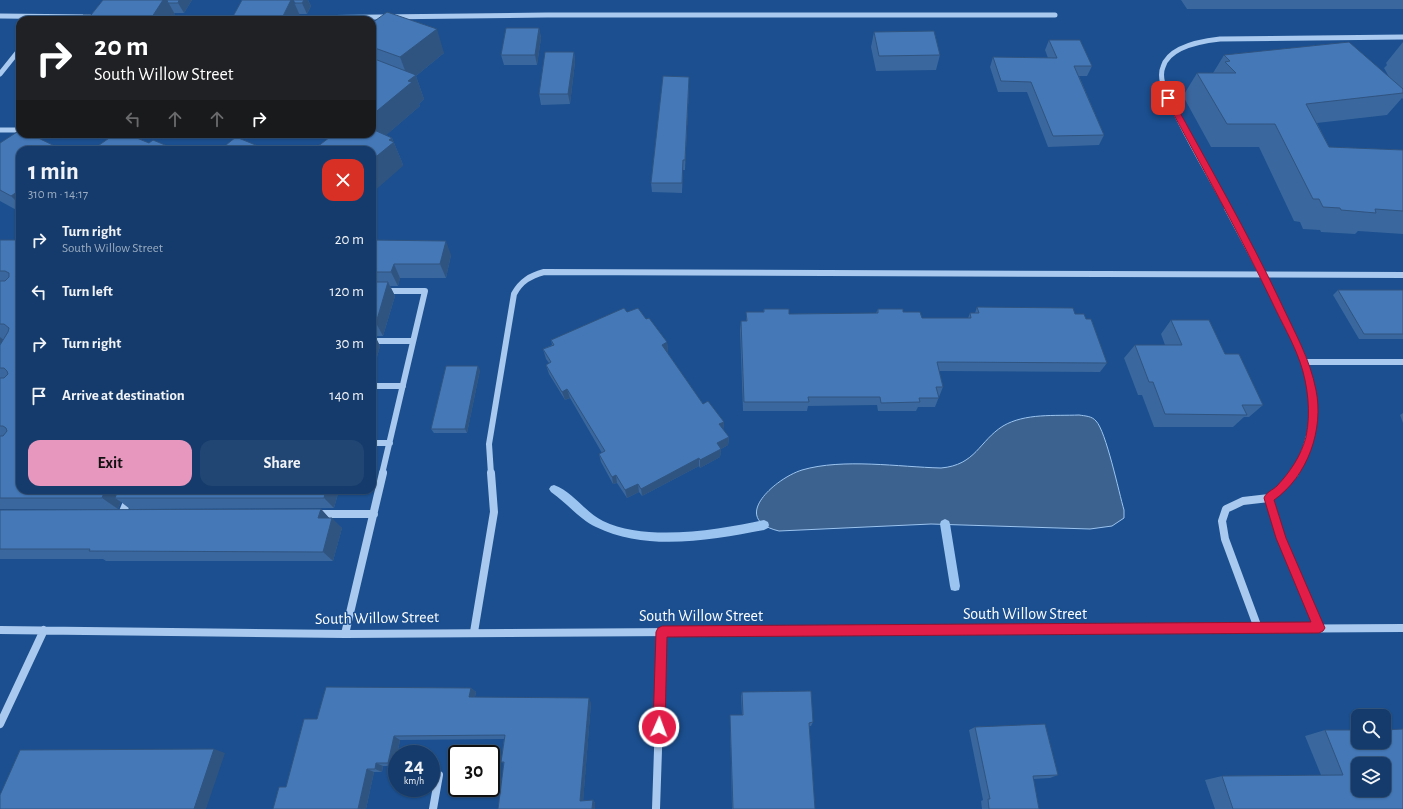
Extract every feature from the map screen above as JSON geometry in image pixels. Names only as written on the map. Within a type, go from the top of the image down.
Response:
[{"type":"street","points":[[376,18],[554,15],[1055,15]]},
{"type":"street","points":[[0,16],[16,17]]},
{"type":"street","points":[[1258,628],[1225,539],[1222,521],[1226,509],[1243,501],[1269,498],[1292,476],[1300,463],[1310,438],[1313,416],[1312,391],[1304,362],[1263,275],[1168,98],[1162,78],[1163,66],[1177,51],[1191,45],[1210,40],[1249,38],[1403,37]]},
{"type":"street","points":[[0,74],[16,54]]},
{"type":"street","points":[[0,130],[16,130]]},
{"type":"street","points":[[474,632],[494,512],[494,492],[488,465],[489,444],[514,294],[519,285],[525,279],[535,274],[552,272],[1403,275]]},
{"type":"street","points":[[345,634],[425,291],[376,291]]},
{"type":"street","points":[[376,341],[413,341]]},
{"type":"street","points":[[1304,362],[1403,362]]},
{"type":"street","points":[[376,386],[403,386]]},
{"type":"street","points":[[376,443],[390,443]]},
{"type":"street","points":[[122,514],[130,494]]},
{"type":"street","points":[[1269,498],[1281,538],[1319,628]]},
{"type":"street","points":[[310,514],[374,514]]},
{"type":"street","name":"South Willow Street","points":[[0,630],[345,634],[474,632],[1403,628]]},
{"type":"street","points":[[0,724],[44,630]]},
{"type":"street","points":[[656,809],[662,632]]},
{"type":"street","points":[[434,809],[436,797]]},
{"type":"water","points":[[1079,415],[1090,417],[1096,421],[1100,427],[1108,449],[1124,510],[1124,518],[1112,526],[1090,529],[931,524],[779,531],[764,525],[757,518],[757,509],[762,499],[770,490],[791,474],[802,470],[835,464],[871,464],[941,468],[953,466],[970,457],[995,432],[1012,422],[1030,417]]},
{"type":"building","points":[[103,0],[163,0],[153,16],[82,16],[91,15]]},
{"type":"building","points":[[167,0],[179,0],[178,3],[168,3]]},
{"type":"building","points":[[242,0],[291,0],[283,16],[233,16]]},
{"type":"building","points":[[293,0],[304,0],[302,3],[295,3]]},
{"type":"building","points":[[387,12],[437,29],[400,57],[376,48],[376,20]]},
{"type":"building","points":[[506,28],[539,28],[535,55],[501,55]]},
{"type":"building","points":[[934,31],[940,55],[879,56],[874,32]]},
{"type":"building","points":[[1049,40],[1080,40],[1092,66],[1074,66],[1104,135],[1053,136],[1031,82],[1001,81],[993,57],[1057,58]]},
{"type":"building","points":[[1349,42],[1403,89],[1403,93],[1306,104],[1329,147],[1403,150],[1403,211],[1375,209],[1376,213],[1323,207],[1319,199],[1313,199],[1275,124],[1227,124],[1197,73],[1236,73],[1225,62],[1230,61],[1224,55]]},
{"type":"building","points":[[545,52],[574,52],[568,94],[539,94]]},
{"type":"building","points":[[376,60],[416,75],[408,81],[412,82],[376,112]]},
{"type":"building","points":[[663,76],[689,77],[685,160],[683,160],[682,183],[651,183]]},
{"type":"building","points":[[376,131],[392,138],[389,140],[394,142],[376,157],[376,146],[318,146],[329,138],[376,138]]},
{"type":"building","points":[[16,133],[16,138],[38,138],[55,146],[16,146],[16,193],[11,196],[0,190],[0,143]]},
{"type":"building","points":[[109,138],[137,138],[149,143],[153,140],[167,146],[98,146]]},
{"type":"building","points":[[235,138],[238,138],[258,146],[225,146]]},
{"type":"building","points":[[0,240],[16,240],[16,494],[104,494],[102,498],[0,498],[0,436],[3,436],[7,431],[6,428],[0,426],[0,378],[4,378],[8,374],[4,368],[0,368],[0,345],[9,328],[4,324],[0,324],[0,281],[5,281],[9,277],[9,273],[0,271]]},
{"type":"building","points":[[376,240],[446,241],[440,264],[394,264],[391,272],[376,272]]},
{"type":"building","points":[[376,282],[388,282],[376,323]]},
{"type":"building","points":[[1338,290],[1403,290],[1403,334],[1364,334]]},
{"type":"building","points":[[977,307],[1073,308],[1075,314],[1084,314],[1086,319],[1091,319],[1107,363],[937,362],[943,387],[936,387],[939,398],[919,398],[920,402],[881,403],[880,397],[808,397],[809,402],[744,402],[741,321],[747,321],[746,312],[764,312],[764,309],[789,309],[789,314],[878,313],[878,309],[903,309],[903,312],[920,312],[922,318],[971,318],[970,313],[979,313]]},
{"type":"building","points":[[624,308],[627,312],[638,308],[646,319],[649,318],[667,342],[662,345],[703,404],[708,401],[724,422],[719,424],[729,437],[717,443],[721,449],[700,460],[699,458],[641,489],[638,484],[625,490],[616,475],[612,477],[599,454],[605,451],[567,389],[562,392],[546,365],[551,362],[543,349],[554,345],[551,340]]},
{"type":"building","points":[[1171,320],[1209,320],[1225,354],[1239,354],[1263,405],[1242,405],[1247,415],[1165,414],[1153,382],[1149,382],[1135,345],[1182,345]]},
{"type":"building","points":[[446,366],[478,366],[465,429],[431,429]]},
{"type":"building","points":[[116,494],[325,494],[324,498],[115,498]]},
{"type":"building","points":[[321,509],[318,518],[332,518],[323,552],[0,549],[0,510]]},
{"type":"building","points":[[326,687],[471,688],[469,697],[589,698],[580,801],[593,800],[592,809],[498,809],[504,762],[501,762],[505,735],[394,736],[392,745],[388,745],[388,763],[376,763],[375,769],[367,769],[358,809],[273,809],[279,787],[286,787],[304,719],[317,719]]},
{"type":"building","points":[[811,691],[813,722],[809,723],[815,809],[733,809],[730,715],[743,715],[742,692]]},
{"type":"building","points":[[1045,724],[1058,775],[1033,776],[1039,809],[989,809],[988,799],[990,799],[975,727]]},
{"type":"building","points":[[1403,729],[1403,809],[1233,809],[1222,776],[1343,775],[1325,730],[1351,730],[1351,749],[1391,749],[1391,730]]},
{"type":"building","points":[[214,749],[194,809],[0,809],[0,795],[20,750]]},
{"type":"waterway","points":[[554,489],[600,524],[618,531],[637,535],[659,537],[703,535],[764,525]]},
{"type":"waterway","points":[[945,524],[955,586]]},
{"type":"route","points":[[659,727],[662,632],[1319,628],[1281,538],[1269,498],[1292,476],[1300,463],[1310,438],[1313,416],[1312,391],[1304,362],[1263,275],[1168,98]]}]
